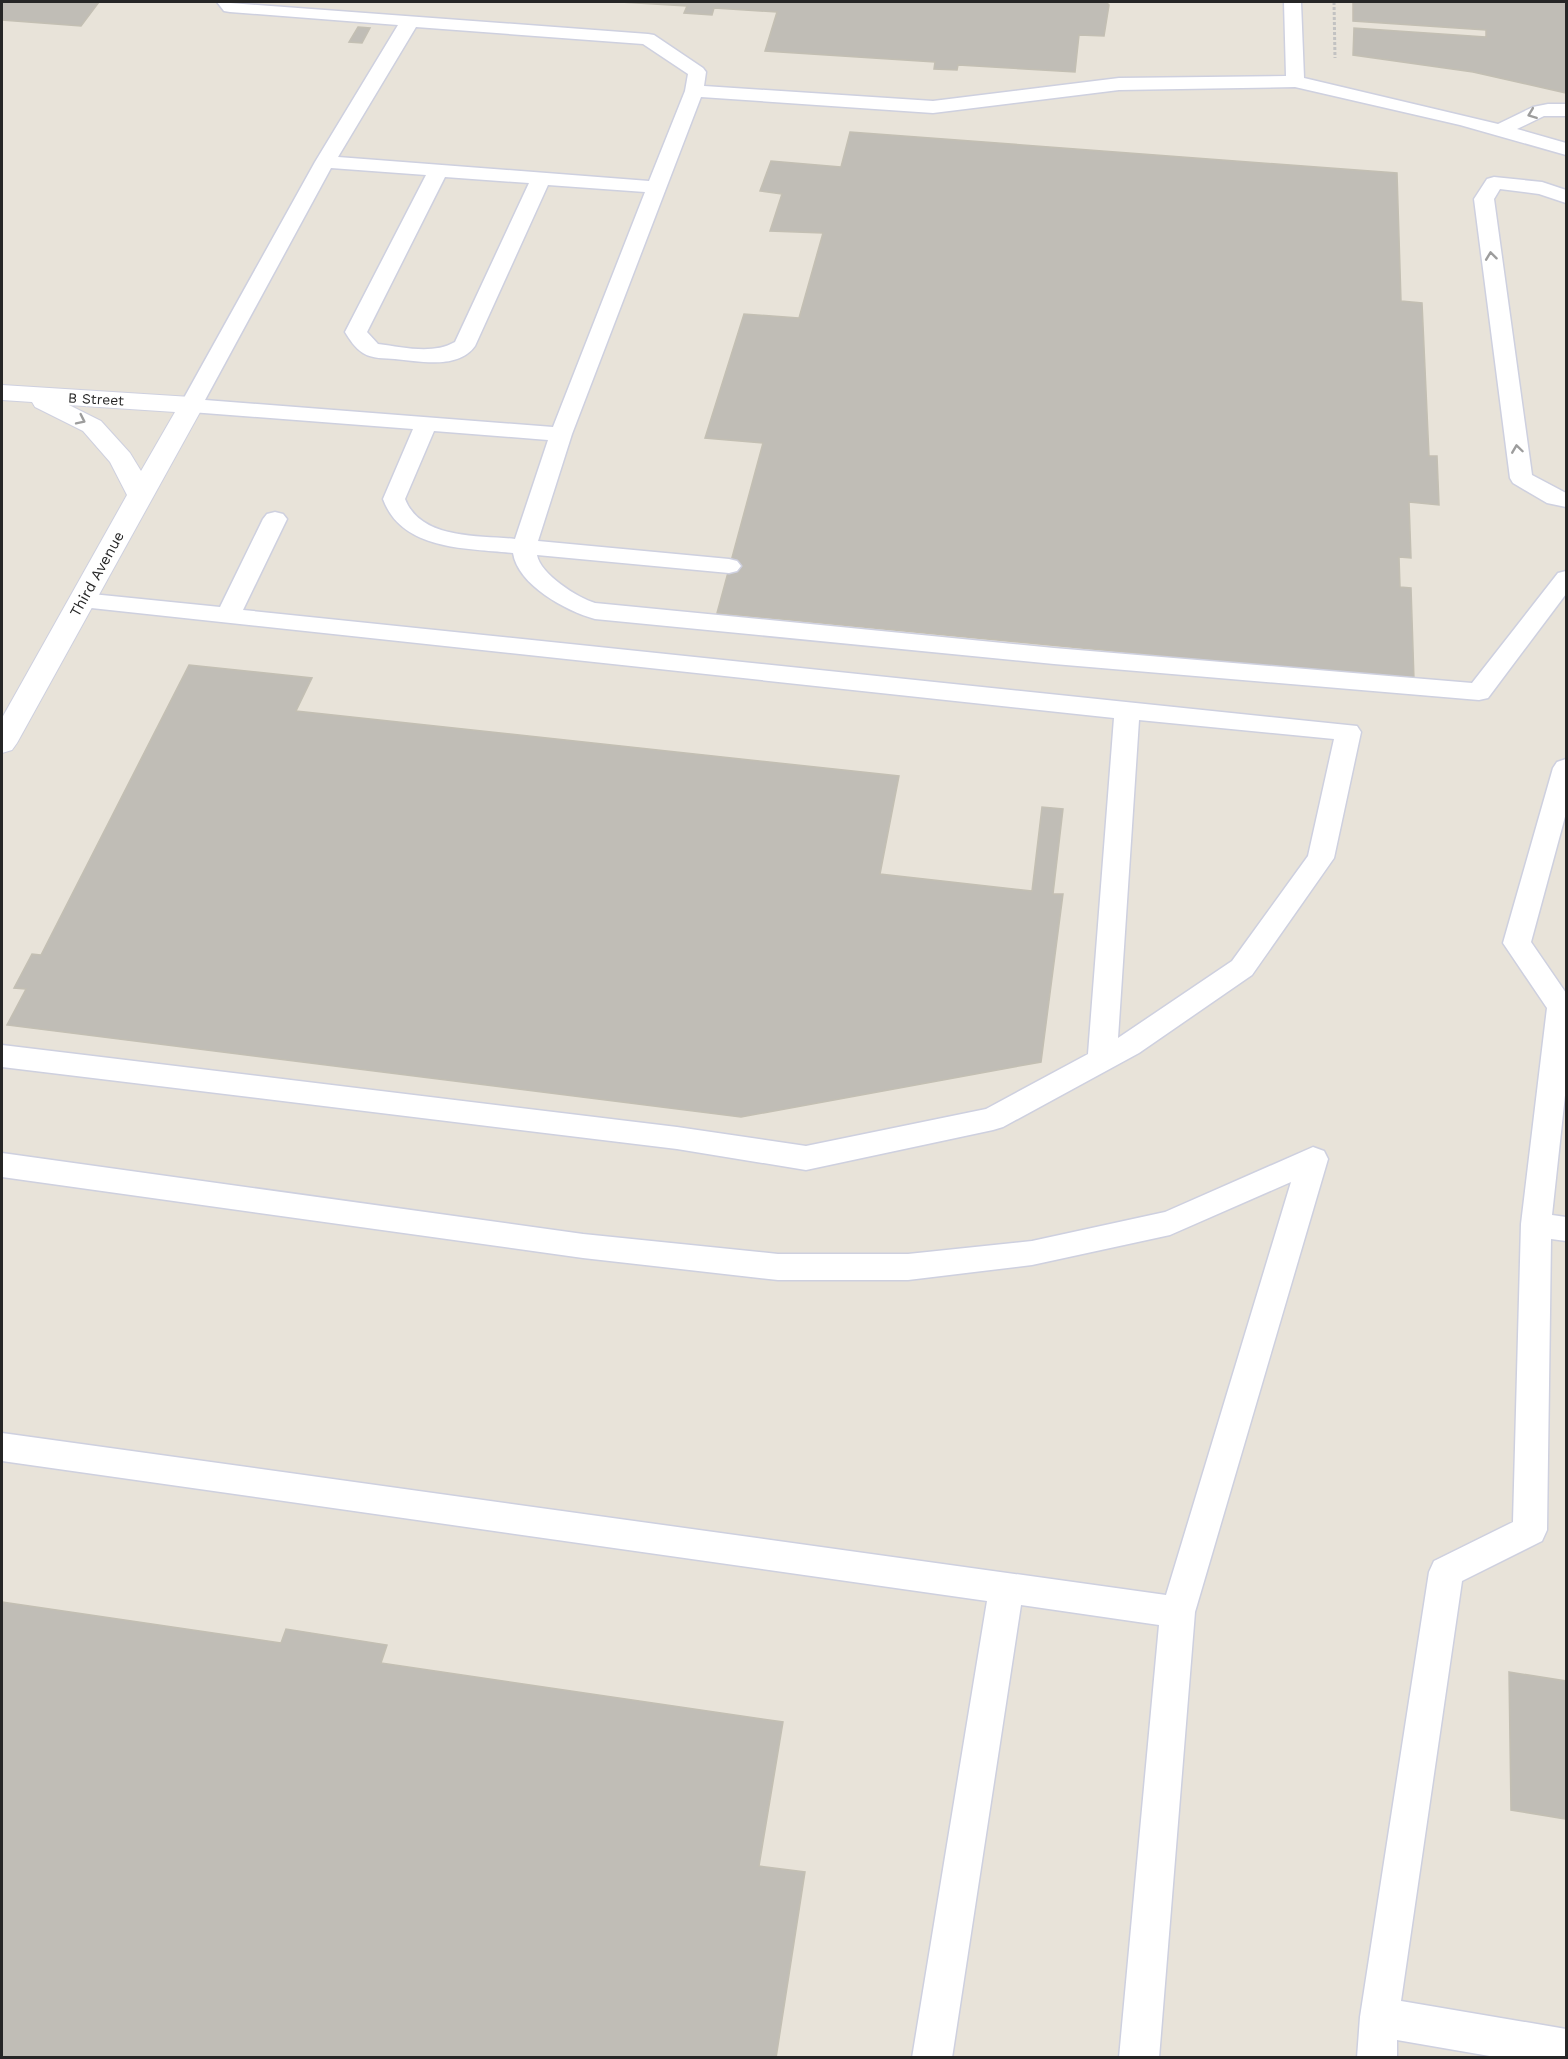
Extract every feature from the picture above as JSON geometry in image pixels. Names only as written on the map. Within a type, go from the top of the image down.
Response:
[{"type":"street","name":"B Street","points":[[2,393],[191,405]]},
{"type":"street","points":[[28,395],[92,426],[121,459],[141,496]]},
{"type":"street","name":"Third Avenue","points":[[2,743],[191,405]]},
{"type":"lane","points":[[225,2],[230,7],[648,39],[697,72],[694,91],[561,434],[524,548],[526,561],[558,594],[575,605],[595,611],[1054,656],[1479,692],[1566,578]]},
{"type":"lane","points":[[1293,2],[1295,81]]},
{"type":"lane","points":[[410,21],[325,162],[191,405],[561,434]]},
{"type":"lane","points":[[694,91],[933,107],[1119,84],[1295,81],[1501,130],[1566,149]]},
{"type":"lane","points":[[1501,130],[1534,111],[1566,110]]},
{"type":"lane","points":[[325,162],[655,187]]},
{"type":"lane","points":[[438,171],[356,332],[362,342],[372,350],[432,357],[449,354],[465,346],[541,178]]},
{"type":"lane","points":[[1566,197],[1542,188],[1494,183],[1484,199],[1521,478],[1555,498],[1566,500]]},
{"type":"lane","points":[[426,424],[394,499],[397,510],[416,528],[442,538],[524,548],[729,566]]},
{"type":"lane","points":[[228,616],[274,519]]},
{"type":"lane","points":[[2,1056],[653,1135],[806,1158],[993,1119],[1130,1046],[1242,968],[1321,858],[1348,732],[1127,711],[82,600]]},
{"type":"lane","points":[[1102,1061],[1127,711]]},
{"type":"lane","points":[[1377,2058],[1379,2017],[1446,1572],[1530,1530],[1564,1007],[1517,943],[1566,768]]},
{"type":"lane","points":[[2,1165],[193,1194],[594,1247],[778,1267],[908,1267],[1032,1253],[1170,1223],[1313,1159],[1178,1612],[1139,2058]]},
{"type":"lane","points":[[2,1448],[1178,1612]]},
{"type":"lane","points":[[932,2058],[1006,1588]]},
{"type":"lane","points":[[1379,2017],[1513,2049],[1566,2049]]},
{"type":"path","points":[[1334,2],[1336,91]]},
{"type":"building","points":[[2,2],[99,2],[81,26],[2,20]]},
{"type":"building","points":[[620,2],[1106,2],[1109,5],[1104,36],[1079,35],[1075,72],[958,65],[957,70],[934,69],[935,62],[765,51],[777,12],[714,8],[712,15],[684,13],[687,6]]},
{"type":"building","points":[[1353,2],[1566,2],[1566,93],[1473,72],[1353,55],[1354,28],[1486,37],[1486,30],[1353,21]]},
{"type":"building","points":[[358,27],[370,28],[362,43],[349,42]]},
{"type":"building","points":[[850,132],[1397,173],[1401,301],[1422,303],[1429,456],[1437,456],[1439,505],[1409,502],[1411,558],[1399,557],[1400,587],[1411,588],[1414,680],[717,613],[763,443],[705,438],[744,314],[799,318],[823,233],[770,231],[782,194],[760,191],[771,161],[841,167]]},
{"type":"building","points":[[189,665],[312,678],[296,711],[899,776],[880,874],[1032,891],[1042,807],[1063,809],[1053,894],[1063,894],[1041,1062],[741,1117],[7,1025],[26,989],[14,988],[32,954],[41,955]]},
{"type":"building","points":[[2,1602],[281,1643],[286,1629],[387,1645],[381,1663],[783,1722],[759,1866],[805,1872],[776,2058],[2,2058]]},
{"type":"building","points":[[1509,1672],[1566,1681],[1566,1819],[1511,1810]]}]
